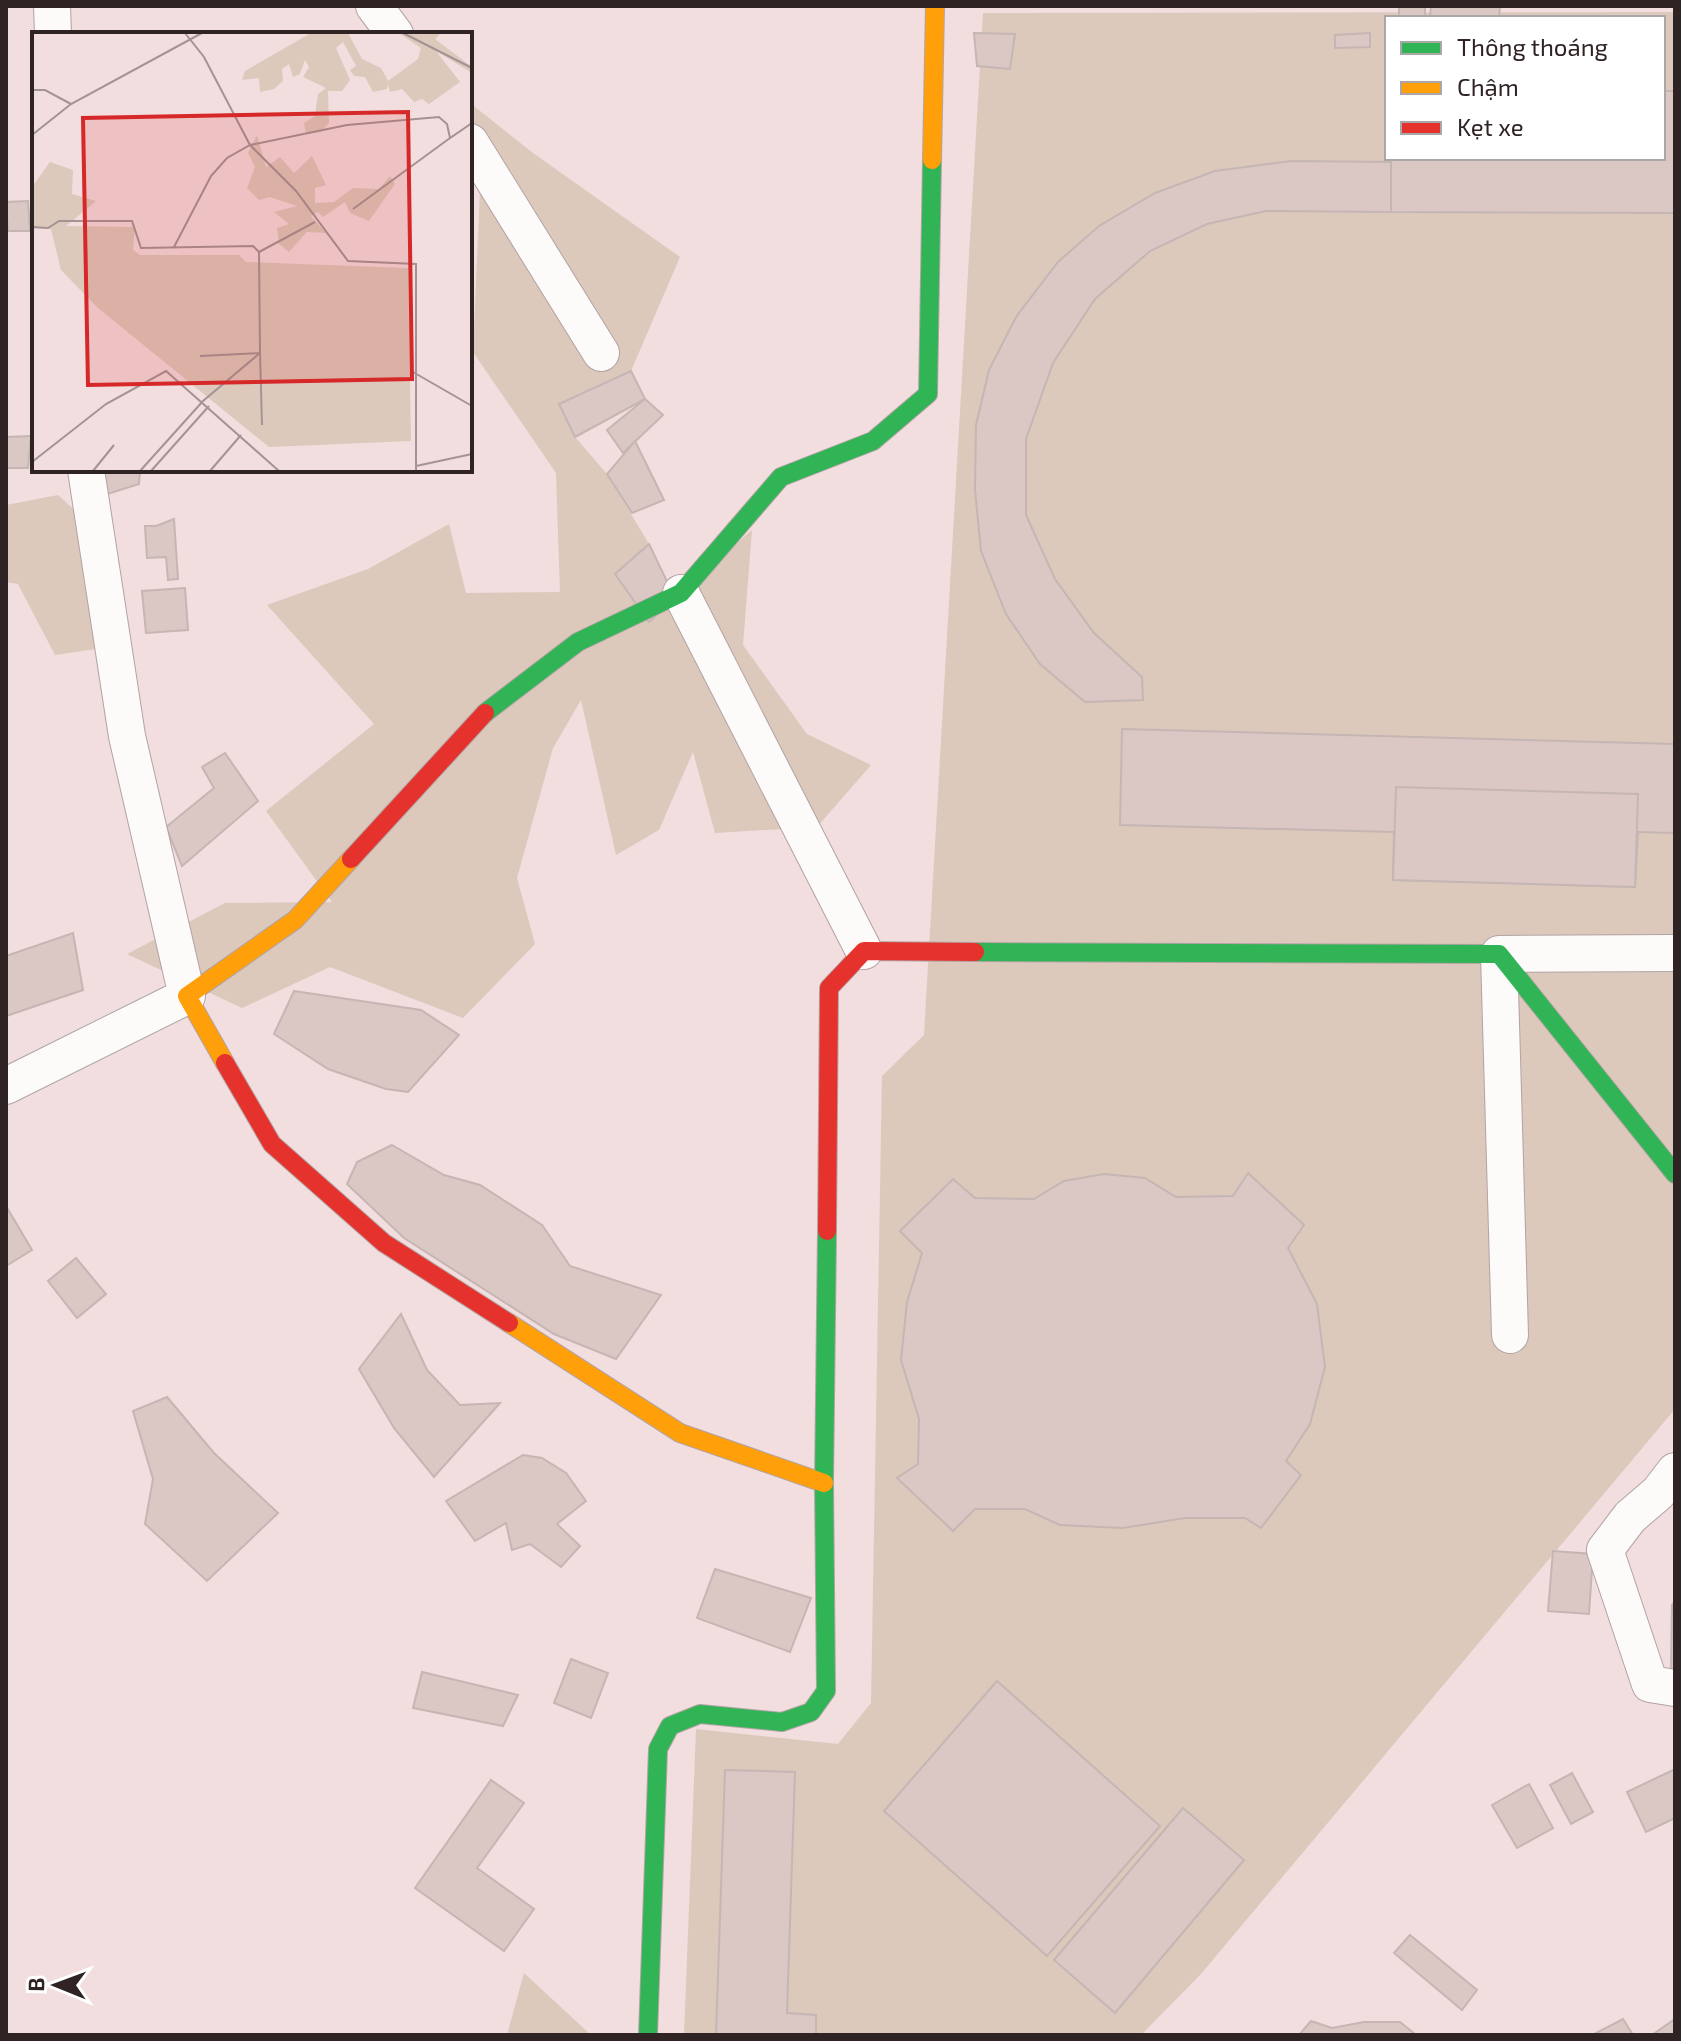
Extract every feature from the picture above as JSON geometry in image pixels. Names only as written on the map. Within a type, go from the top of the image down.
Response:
[{"type":"street","points":[[52,6],[53,32]]},
{"type":"street","points":[[374,6],[394,32]]},
{"type":"street","points":[[6,1086],[187,996],[295,920],[487,711],[578,642],[681,593],[781,477],[873,441],[928,394],[935,6]]},
{"type":"street","points":[[472,145],[601,353]]},
{"type":"street","points":[[86,472],[127,736],[187,996],[272,1144],[384,1243],[680,1433],[824,1483]]},
{"type":"street","points":[[681,593],[864,951]]},
{"type":"street","points":[[648,2035],[658,1749],[670,1726],[700,1714],[782,1722],[811,1712],[826,1691],[824,1483],[829,988],[864,951],[1675,953]]},
{"type":"street","points":[[1499,954],[1675,1174]]},
{"type":"street","points":[[1499,954],[1510,1335]]},
{"type":"street","points":[[1675,1471],[1658,1493],[1630,1517],[1605,1550],[1650,1684],[1675,1688]]},
{"type":"shaded area","points":[[1675,12],[1675,1409],[1201,1974],[1141,2035],[684,2035],[696,1729],[838,1744],[871,1703],[882,1076],[924,1035],[983,13]]},
{"type":"shaded area","points":[[472,105],[533,153],[680,257],[631,371],[560,404],[575,437],[607,474],[649,544],[615,574],[649,621],[752,530],[743,645],[807,734],[871,765],[817,827],[715,833],[693,752],[659,830],[616,855],[581,700],[553,748],[517,878],[535,944],[463,1018],[330,967],[242,1008],[127,954],[225,903],[332,902],[266,811],[374,724],[267,605],[368,569],[449,524],[466,593],[560,592],[556,473],[473,352],[480,190],[472,183]]},
{"type":"shaded area","points":[[58,495],[115,547],[130,644],[55,655],[18,584],[6,582],[6,505]]},
{"type":"shaded area","points":[[524,1973],[591,2035],[507,2035]]},
{"type":"building","points":[[1431,6],[1500,6],[1499,16],[1430,16]]},
{"type":"building","points":[[1399,7],[1425,7],[1425,16],[1399,16]]},
{"type":"building","points":[[974,33],[1015,34],[1010,69],[977,66]]},
{"type":"building","points":[[1370,33],[1370,47],[1335,48],[1335,35]]},
{"type":"building","points":[[1665,91],[1675,91],[1675,213],[1391,212],[1391,160],[1665,160]]},
{"type":"building","points":[[1291,161],[1391,162],[1391,212],[1266,211],[1207,224],[1150,251],[1095,299],[1053,363],[1026,439],[1026,515],[1055,579],[1094,633],[1142,677],[1143,700],[1085,702],[1040,664],[1006,614],[981,551],[975,490],[976,425],[989,370],[1016,317],[1058,262],[1099,226],[1155,193],[1215,171]]},
{"type":"building","points":[[28,201],[30,231],[8,231],[6,202]]},
{"type":"building","points":[[631,371],[645,399],[575,437],[559,404]]},
{"type":"building","points":[[645,399],[663,415],[623,453],[607,430]]},
{"type":"building","points":[[31,436],[28,468],[6,468],[6,437]]},
{"type":"building","points":[[635,441],[664,500],[632,513],[607,474]]},
{"type":"building","points":[[91,472],[140,472],[139,484],[95,498]]},
{"type":"building","points":[[174,519],[178,579],[168,580],[166,557],[147,558],[145,526],[156,526]]},
{"type":"building","points":[[649,544],[675,598],[649,622],[615,574]]},
{"type":"building","points":[[185,588],[188,630],[146,633],[142,591]]},
{"type":"building","points":[[1122,729],[1675,744],[1675,833],[1638,832],[1635,887],[1393,880],[1394,832],[1120,825]]},
{"type":"building","points":[[225,753],[258,801],[182,866],[166,827],[214,788],[202,767]]},
{"type":"building","points":[[1396,787],[1638,794],[1635,887],[1393,880]]},
{"type":"building","points":[[73,933],[83,990],[6,1016],[6,956]]},
{"type":"building","points":[[294,991],[421,1010],[459,1035],[408,1092],[386,1089],[328,1069],[274,1034]]},
{"type":"building","points":[[392,1145],[444,1175],[480,1185],[542,1225],[570,1266],[661,1295],[616,1359],[554,1334],[404,1238],[347,1184],[357,1162]]},
{"type":"building","points":[[1248,1173],[1304,1225],[1288,1248],[1317,1304],[1325,1367],[1310,1424],[1286,1461],[1301,1475],[1261,1528],[1245,1518],[1185,1518],[1123,1528],[1060,1525],[1025,1509],[975,1509],[953,1531],[897,1478],[918,1464],[919,1419],[901,1360],[907,1302],[922,1253],[900,1231],[953,1179],[975,1198],[1034,1199],[1064,1181],[1104,1174],[1145,1178],[1176,1197],[1233,1196]]},
{"type":"building","points":[[6,1206],[32,1250],[6,1266]]},
{"type":"building","points":[[76,1258],[106,1294],[77,1318],[48,1281]]},
{"type":"building","points":[[401,1314],[427,1370],[460,1405],[500,1403],[434,1477],[394,1428],[359,1369]]},
{"type":"building","points":[[167,1397],[214,1453],[278,1513],[207,1581],[145,1524],[153,1479],[133,1411]]},
{"type":"building","points":[[523,1455],[542,1458],[566,1473],[586,1501],[557,1524],[580,1546],[561,1567],[530,1544],[512,1550],[506,1523],[475,1541],[446,1501]]},
{"type":"building","points":[[1553,1551],[1593,1554],[1589,1614],[1548,1611]]},
{"type":"building","points":[[715,1569],[811,1598],[790,1652],[697,1618]]},
{"type":"building","points":[[1675,1602],[1675,1674],[1671,1674],[1672,1605]]},
{"type":"building","points":[[571,1659],[608,1673],[591,1718],[554,1703]]},
{"type":"building","points":[[422,1672],[518,1695],[503,1726],[413,1708]]},
{"type":"building","points":[[997,1681],[1160,1826],[1047,1956],[884,1811]]},
{"type":"building","points":[[1675,1769],[1675,1818],[1646,1832],[1627,1792]]},
{"type":"building","points":[[725,1770],[795,1772],[787,2013],[816,2015],[816,2035],[716,2035]]},
{"type":"building","points":[[1572,1773],[1593,1812],[1571,1824],[1550,1785]]},
{"type":"building","points":[[491,1780],[524,1803],[477,1868],[534,1909],[504,1951],[415,1888]]},
{"type":"building","points":[[1529,1784],[1553,1828],[1517,1848],[1492,1805]]},
{"type":"building","points":[[1183,1808],[1244,1860],[1115,2013],[1054,1960]]},
{"type":"building","points":[[1410,1935],[1477,1990],[1462,2010],[1394,1953]]},
{"type":"building","points":[[1623,2019],[1633,2035],[1597,2035],[1596,2033]]},
{"type":"building","points":[[1675,2019],[1675,2035],[1652,2035]]},
{"type":"building","points":[[1311,2021],[1332,2028],[1364,2022],[1400,2022],[1416,2035],[1299,2035]]},
{"type":"traffic: fast","points":[[485,713],[578,642],[681,593],[781,477],[873,441],[928,394],[932,160]]},
{"type":"traffic: fast","points":[[975,952],[1499,954],[1675,1174]]},
{"type":"traffic: fast","points":[[648,2035],[658,1749],[670,1726],[700,1714],[782,1722],[811,1712],[826,1691],[824,1483],[827,1231]]},
{"type":"traffic: slow","points":[[932,160],[935,6]]},
{"type":"traffic: slow","points":[[225,1063],[187,996],[295,920],[351,859]]},
{"type":"traffic: slow","points":[[509,1323],[680,1433],[824,1483]]},
{"type":"traffic: jam","points":[[351,859],[485,713]]},
{"type":"traffic: jam","points":[[827,1231],[829,988],[864,951],[975,952]]},
{"type":"traffic: jam","points":[[225,1063],[272,1144],[384,1243],[509,1323]]}]
